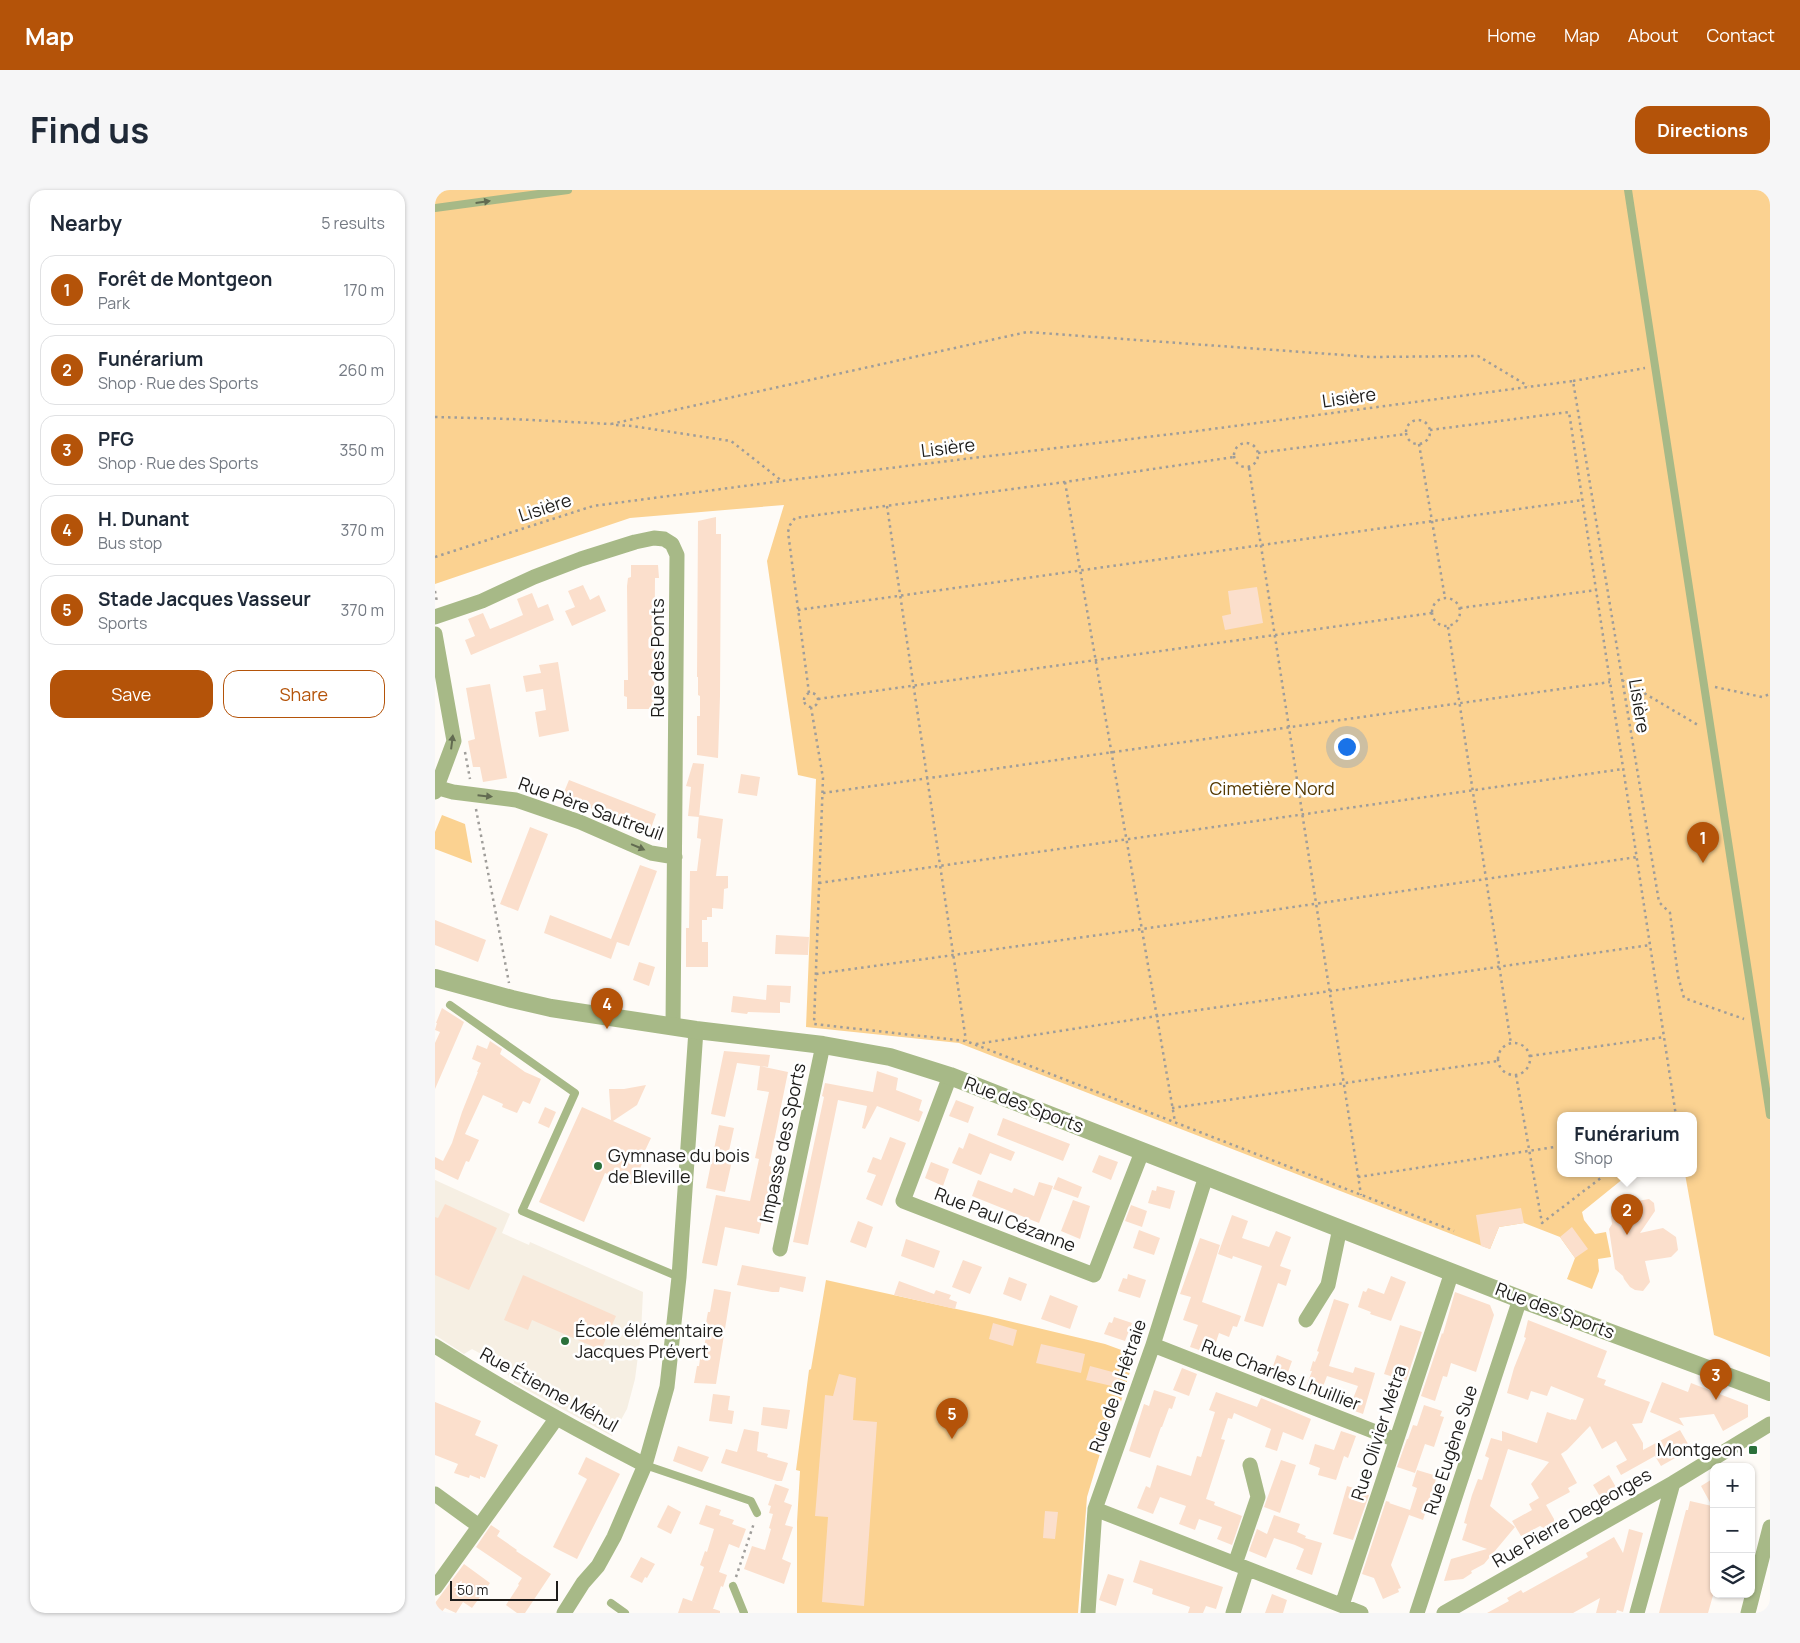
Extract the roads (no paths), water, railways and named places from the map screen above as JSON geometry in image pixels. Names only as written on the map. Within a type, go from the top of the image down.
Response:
[{"type":"street","name":"Rue des Ponts","points":[[435,617],[482,601],[534,577],[581,559],[635,542],[654,538],[664,539],[672,544],[677,555],[673,1026]]},
{"type":"street","points":[[435,634],[454,741],[436,789]]},
{"type":"street","name":"Rue Père Sautreuil","points":[[436,789],[515,800],[580,822],[651,852],[675,857]]},
{"type":"street","name":"Rue des Sports","points":[[435,978],[551,1008],[696,1030],[823,1045],[890,1057],[950,1076],[1452,1272],[1770,1392]]},
{"type":"street","points":[[564,1613],[583,1583],[598,1566],[606,1551],[645,1465],[667,1387],[679,1277],[696,1030]]},
{"type":"street","name":"Impasse des Sports","points":[[780,1249],[823,1045]]},
{"type":"street","name":"Rue Paul Cézanne","points":[[950,1076],[903,1201],[1094,1275],[1142,1152]]},
{"type":"street","name":"Rue de la Hêtraie","points":[[1088,1613],[1095,1509],[1153,1345],[1206,1176]]},
{"type":"street","points":[[1306,1320],[1328,1285],[1340,1228]]},
{"type":"street","name":"Rue Olivier Métra","points":[[1342,1605],[1452,1272]]},
{"type":"street","name":"Rue Eugène Sue","points":[[1417,1613],[1520,1298]]},
{"type":"street","name":"Rue Charles Lhuillier","points":[[1153,1345],[1396,1440]]},
{"type":"street","name":"Rue Étienne Méhul","points":[[435,1346],[556,1418],[645,1465]]},
{"type":"street","points":[[435,1588],[556,1418]]},
{"type":"street","name":"Rue Pierre Degeorges","points":[[1444,1613],[1673,1483],[1770,1424]]},
{"type":"street","points":[[1233,1613],[1241,1566],[1258,1497],[1251,1465]]},
{"type":"street","points":[[1637,1613],[1673,1483]]},
{"type":"street","points":[[435,1494],[479,1526]]},
{"type":"street","points":[[1095,1509],[1361,1613]]},
{"type":"street","points":[[1748,1613],[1769,1537]]},
{"type":"lane","points":[[435,208],[568,190]]},
{"type":"lane","points":[[1628,190],[1770,1115]]},
{"type":"lane","points":[[450,1005],[575,1093],[522,1210],[679,1277]]},
{"type":"lane","points":[[645,1465],[751,1501],[757,1514]]},
{"type":"lane","points":[[733,1586],[744,1613]]},
{"type":"lane","points":[[611,1603],[625,1613]]},
{"type":"place","name":"Forêt de Montgeon","points":[[1703,863]]},
{"type":"place","name":"H. Dunant","points":[[607,1029]]},
{"type":"place","name":"Gymnase du bois de Bleville","points":[[598,1166]]},
{"type":"place","name":"Funérarium","points":[[1627,1235]]},
{"type":"place","name":"École élémentaire Jacques Prévert","points":[[565,1341]]},
{"type":"place","name":"PFG","points":[[1716,1400]]},
{"type":"place","name":"Stade Jacques Vasseur","points":[[952,1439]]},
{"type":"place","name":"Montgeon","points":[[1753,1450]]},
{"type":"park label","name":"Cimetière Nord","points":[[1272,789]]}]
